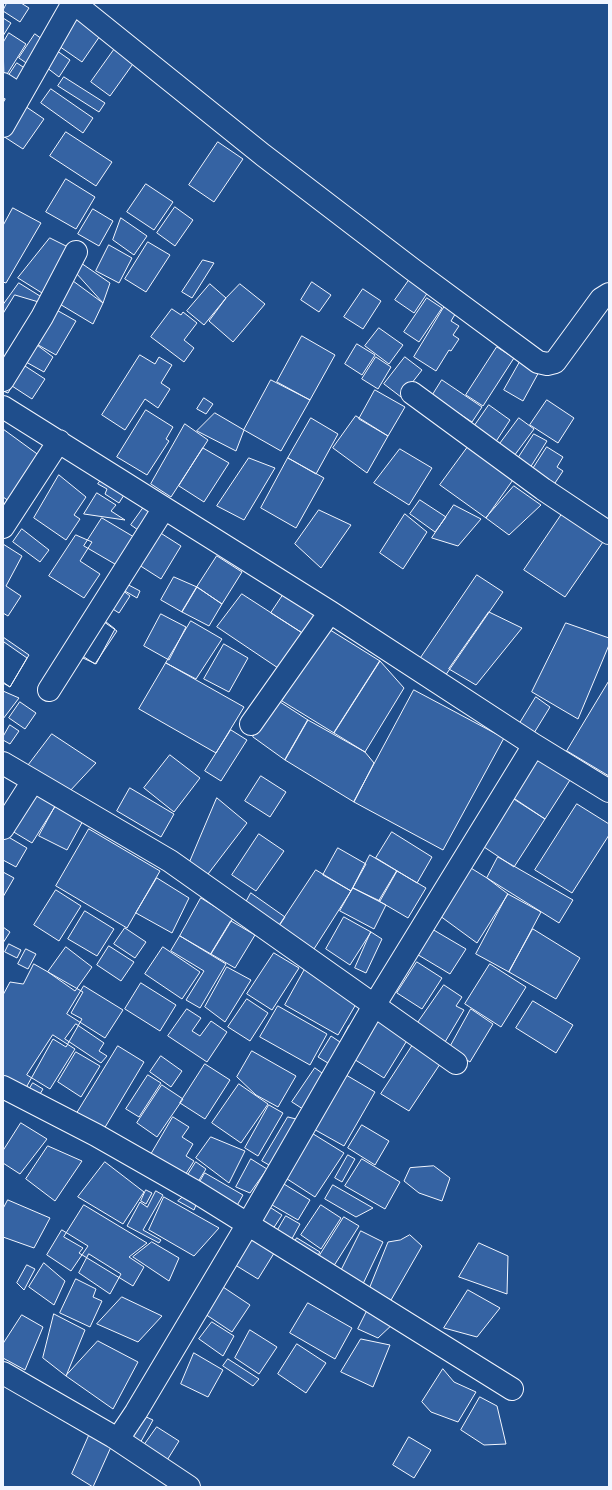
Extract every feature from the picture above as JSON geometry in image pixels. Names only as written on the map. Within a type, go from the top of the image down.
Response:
[{"type":"street","points":[[3,126],[11,90],[29,81],[73,3],[270,160],[412,269],[538,362],[547,364],[555,362],[601,299],[609,294]]},
{"type":"street","points":[[3,380],[42,317],[76,252]]},
{"type":"street","points":[[412,393],[543,490],[609,533]]},
{"type":"street","points":[[3,407],[58,440],[330,612],[534,745],[609,791]]},
{"type":"street","points":[[3,527],[58,440]]},
{"type":"street","points":[[49,690],[164,508]]},
{"type":"street","points":[[251,724],[330,612]]},
{"type":"street","points":[[114,1437],[122,1433],[136,1412],[248,1224],[374,1004],[534,745]]},
{"type":"street","points":[[3,763],[170,861],[456,1063]]},
{"type":"street","points":[[3,828],[33,781]]},
{"type":"street","points":[[3,1087],[96,1135],[248,1224],[512,1389]]},
{"type":"street","points":[[3,1373],[114,1437],[189,1487]]},
{"type":"building","points":[[7,3],[21,3],[29,8],[20,22],[3,11]]},
{"type":"building","points":[[76,14],[102,33],[82,62],[56,44]]},
{"type":"building","points":[[3,18],[11,23],[3,36]]},
{"type":"building","points":[[9,33],[26,44],[4,79],[3,43]]},
{"type":"building","points":[[35,34],[49,44],[32,67],[19,58]]},
{"type":"building","points":[[116,47],[135,61],[110,96],[91,82]]},
{"type":"building","points":[[53,48],[70,60],[59,77],[42,64]]},
{"type":"building","points":[[17,63],[32,73],[24,85],[9,75]]},
{"type":"building","points":[[64,77],[105,103],[99,112],[58,86]]},
{"type":"building","points":[[51,89],[93,118],[83,133],[41,103]]},
{"type":"building","points":[[22,104],[44,119],[23,149],[3,136]]},
{"type":"building","points":[[66,132],[112,162],[96,186],[50,156]]},
{"type":"building","points":[[218,142],[243,159],[214,202],[189,185]]},
{"type":"building","points":[[66,179],[95,197],[76,229],[46,212]]},
{"type":"building","points":[[146,184],[173,202],[154,230],[127,212]]},
{"type":"building","points":[[175,207],[193,220],[175,246],[157,233]]},
{"type":"building","points":[[13,208],[41,223],[6,283],[3,282],[3,226]]},
{"type":"building","points":[[93,209],[113,221],[99,246],[78,234]]},
{"type":"building","points":[[121,218],[147,236],[134,255],[113,240]]},
{"type":"building","points":[[50,238],[72,249],[42,293],[18,278]]},
{"type":"building","points":[[148,242],[170,255],[146,292],[125,279]]},
{"type":"building","points":[[109,245],[132,258],[119,283],[96,271]]},
{"type":"building","points":[[203,260],[214,263],[192,298],[182,292]]},
{"type":"building","points":[[81,263],[110,283],[103,303],[76,273]]},
{"type":"building","points":[[412,276],[430,289],[414,313],[395,300]]},
{"type":"building","points":[[69,278],[103,303],[93,324],[53,300]]},
{"type":"building","points":[[312,282],[331,295],[319,312],[301,300]]},
{"type":"building","points":[[19,283],[48,301],[3,368],[3,305]]},
{"type":"building","points":[[210,284],[226,298],[204,325],[187,311]]},
{"type":"building","points":[[240,284],[265,304],[233,342],[209,321],[226,298]]},
{"type":"building","points":[[363,289],[381,301],[363,329],[344,317]]},
{"type":"building","points":[[15,295],[42,303],[3,361],[3,314]]},
{"type":"building","points":[[427,298],[442,308],[419,342],[404,332]]},
{"type":"building","points":[[446,304],[457,311],[451,321],[459,326],[453,335],[459,339],[451,351],[449,350],[436,371],[414,357]]},
{"type":"building","points":[[53,308],[76,321],[56,355],[33,342]]},
{"type":"building","points":[[172,309],[181,315],[183,312],[197,323],[184,340],[194,348],[184,362],[151,337]]},
{"type":"building","points":[[379,328],[403,345],[389,364],[365,346]]},
{"type":"building","points":[[302,336],[335,355],[310,400],[277,382]]},
{"type":"building","points":[[33,342],[53,357],[44,372],[26,362],[8,393],[3,391]]},
{"type":"building","points":[[357,344],[375,355],[362,375],[345,364]]},
{"type":"building","points":[[497,347],[514,358],[483,406],[466,395]]},
{"type":"building","points":[[140,355],[155,364],[159,357],[172,365],[161,383],[170,389],[158,408],[145,399],[125,430],[102,415]]},
{"type":"building","points":[[376,357],[391,367],[378,389],[362,379]]},
{"type":"building","points":[[405,357],[422,370],[401,397],[384,384]]},
{"type":"building","points":[[521,360],[540,370],[523,401],[504,390]]},
{"type":"building","points":[[25,366],[45,379],[32,399],[12,386]]},
{"type":"building","points":[[271,380],[310,400],[281,451],[244,430]]},
{"type":"building","points":[[442,380],[482,407],[472,422],[432,396]]},
{"type":"building","points":[[375,390],[405,407],[388,436],[359,419]]},
{"type":"building","points":[[204,398],[213,404],[206,414],[197,409]]},
{"type":"building","points":[[547,400],[574,418],[558,443],[530,425]]},
{"type":"building","points":[[489,405],[510,420],[493,446],[471,431]]},
{"type":"building","points":[[146,410],[173,427],[166,439],[169,441],[147,475],[117,457]]},
{"type":"building","points":[[215,413],[244,430],[236,451],[197,431]]},
{"type":"building","points":[[356,416],[388,436],[367,473],[333,448]]},
{"type":"building","points":[[311,418],[338,434],[316,474],[288,458]]},
{"type":"building","points":[[519,418],[534,429],[514,456],[499,445]]},
{"type":"building","points":[[185,424],[208,440],[171,497],[151,484]]},
{"type":"building","points":[[3,429],[40,456],[9,501],[3,497]]},
{"type":"building","points":[[534,434],[547,441],[528,471],[515,463]]},
{"type":"building","points":[[470,444],[515,477],[486,518],[440,485]]},
{"type":"building","points":[[547,447],[563,457],[557,467],[563,471],[551,489],[529,475]]},
{"type":"building","points":[[203,448],[229,463],[204,502],[179,486]]},
{"type":"building","points":[[400,449],[432,468],[409,505],[374,483]]},
{"type":"building","points":[[249,458],[275,468],[244,520],[217,506]]},
{"type":"building","points":[[288,458],[324,478],[296,528],[261,508]]},
{"type":"building","points":[[59,475],[86,497],[74,515],[80,519],[66,540],[34,518]]},
{"type":"building","points":[[101,480],[124,495],[119,503],[105,494],[107,489],[98,484]]},
{"type":"building","points":[[514,486],[541,505],[509,535],[486,518]]},
{"type":"building","points":[[97,493],[116,505],[111,511],[125,520],[84,514]]},
{"type":"building","points":[[420,500],[446,517],[435,532],[410,514]]},
{"type":"building","points":[[146,504],[158,512],[138,530],[131,525]]},
{"type":"building","points":[[454,505],[481,519],[458,546],[432,538]]},
{"type":"building","points":[[319,510],[351,525],[321,568],[295,544]]},
{"type":"building","points":[[564,511],[605,539],[565,597],[524,570]]},
{"type":"building","points":[[405,514],[427,532],[403,569],[380,553]]},
{"type":"building","points":[[102,518],[139,540],[120,567],[84,546]]},
{"type":"building","points":[[22,529],[49,550],[40,562],[13,542]]},
{"type":"building","points":[[159,532],[181,546],[161,579],[139,565]]},
{"type":"building","points":[[76,535],[92,542],[80,561],[100,574],[84,598],[49,576]]},
{"type":"building","points":[[3,544],[22,556],[6,586],[21,596],[8,616],[3,613]]},
{"type":"building","points":[[217,556],[242,572],[222,604],[197,587]]},
{"type":"building","points":[[477,575],[503,592],[445,676],[420,659]]},
{"type":"building","points":[[174,577],[197,587],[182,612],[161,600]]},
{"type":"building","points":[[121,581],[140,591],[137,598],[118,587]]},
{"type":"building","points":[[118,587],[130,596],[119,613],[105,604]]},
{"type":"building","points":[[197,587],[222,604],[209,626],[182,612]]},
{"type":"building","points":[[285,592],[321,614],[307,636],[271,613]]},
{"type":"building","points":[[242,594],[307,636],[284,672],[217,627]]},
{"type":"building","points":[[489,612],[522,628],[476,685],[449,669]]},
{"type":"building","points":[[96,614],[115,629],[96,664],[72,653]]},
{"type":"building","points":[[161,614],[186,627],[169,660],[144,646]]},
{"type":"building","points":[[97,617],[117,631],[95,664],[75,651]]},
{"type":"building","points":[[191,621],[222,639],[196,679],[166,663]]},
{"type":"building","points":[[566,623],[609,638],[609,645],[578,719],[532,692]]},
{"type":"building","points":[[327,628],[380,661],[334,733],[282,701]]},
{"type":"building","points":[[3,637],[29,655],[10,687],[3,683]]},
{"type":"building","points":[[4,642],[27,658],[10,687],[3,682]]},
{"type":"building","points":[[224,644],[248,658],[229,692],[204,679]]},
{"type":"building","points":[[380,661],[404,688],[365,752],[334,733]]},
{"type":"building","points":[[166,663],[244,707],[216,753],[139,709]]},
{"type":"building","points":[[609,681],[609,776],[567,751]]},
{"type":"building","points":[[414,690],[504,738],[443,850],[354,802]]},
{"type":"building","points":[[3,691],[19,698],[3,719]]},
{"type":"building","points":[[536,697],[550,707],[534,733],[520,723]]},
{"type":"building","points":[[277,700],[308,720],[285,760],[253,737]]},
{"type":"building","points":[[20,702],[36,713],[25,729],[9,718]]},
{"type":"building","points":[[308,720],[365,752],[374,763],[354,802],[285,760]]},
{"type":"building","points":[[10,725],[19,731],[10,744],[3,740],[3,737]]},
{"type":"building","points":[[231,730],[247,740],[221,781],[205,771]]},
{"type":"building","points":[[52,734],[96,763],[69,792],[27,767]]},
{"type":"building","points":[[170,755],[200,778],[174,812],[144,788]]},
{"type":"building","points":[[530,755],[570,780],[545,819],[506,794]]},
{"type":"building","points":[[261,776],[286,792],[270,817],[245,801]]},
{"type":"building","points":[[130,788],[174,814],[161,837],[117,811]]},
{"type":"building","points":[[32,789],[56,805],[32,843],[7,828]]},
{"type":"building","points":[[509,795],[545,819],[514,867],[478,843]]},
{"type":"building","points":[[217,798],[247,823],[205,878],[189,864]]},
{"type":"building","points":[[577,804],[609,824],[609,835],[572,893],[535,870]]},
{"type":"building","points":[[56,805],[84,819],[67,850],[39,836]]},
{"type":"building","points":[[89,829],[160,871],[127,928],[56,886]]},
{"type":"building","points":[[392,832],[432,857],[417,883],[376,858]]},
{"type":"building","points":[[259,834],[284,851],[256,891],[232,875]]},
{"type":"building","points":[[5,835],[27,848],[16,867],[3,860],[3,839]]},
{"type":"building","points":[[338,848],[366,864],[351,891],[323,875]]},
{"type":"building","points":[[370,855],[397,871],[380,901],[353,888]]},
{"type":"building","points":[[498,857],[573,900],[559,923],[487,878]]},
{"type":"building","points":[[466,865],[487,878],[508,894],[477,943],[436,913]]},
{"type":"building","points":[[316,870],[351,891],[314,949],[279,926]]},
{"type":"building","points":[[397,871],[426,888],[408,918],[379,901]]},
{"type":"building","points":[[3,872],[14,878],[3,897]]},
{"type":"building","points":[[157,878],[189,898],[172,933],[136,913]]},
{"type":"building","points":[[353,888],[386,905],[374,929],[340,911]]},
{"type":"building","points":[[56,890],[81,906],[59,941],[34,925]]},
{"type":"building","points":[[251,893],[285,917],[277,929],[243,908]]},
{"type":"building","points":[[508,894],[541,912],[509,972],[476,954]]},
{"type":"building","points":[[201,898],[233,918],[211,954],[180,936]]},
{"type":"building","points":[[85,911],[114,929],[97,956],[68,939]]},
{"type":"building","points":[[344,917],[371,932],[350,965],[326,949]]},
{"type":"building","points":[[231,921],[255,935],[235,968],[211,954]]},
{"type":"building","points":[[3,927],[10,932],[3,943]]},
{"type":"building","points":[[125,928],[146,942],[135,958],[114,944]]},
{"type":"building","points":[[432,929],[466,949],[450,974],[415,953]]},
{"type":"building","points":[[533,929],[580,958],[556,999],[509,972]]},
{"type":"building","points":[[371,932],[382,939],[366,973],[355,968]]},
{"type":"building","points":[[180,936],[226,964],[200,1008],[186,1000],[204,971],[171,951]]},
{"type":"building","points":[[9,944],[21,950],[17,958],[5,952]]},
{"type":"building","points":[[109,946],[134,962],[121,981],[97,965]]},
{"type":"building","points":[[66,947],[92,967],[75,991],[48,972]]},
{"type":"building","points":[[163,947],[200,972],[182,999],[145,974]]},
{"type":"building","points":[[26,949],[36,954],[28,969],[18,964]]},
{"type":"building","points":[[274,953],[299,968],[272,1010],[247,994]]},
{"type":"building","points":[[417,962],[442,978],[422,1009],[397,993]]},
{"type":"building","points":[[34,964],[83,992],[71,1013],[82,1019],[66,1047],[53,1039],[22,1095],[3,1084],[3,995],[10,982],[23,984]]},
{"type":"building","points":[[490,964],[526,987],[501,1027],[465,1004]]},
{"type":"building","points":[[227,967],[251,980],[225,1022],[205,1007]]},
{"type":"building","points":[[305,969],[359,999],[338,1035],[285,1005]]},
{"type":"building","points":[[141,983],[176,1005],[160,1031],[125,1009]]},
{"type":"building","points":[[444,985],[462,997],[456,1006],[464,1010],[445,1042],[417,1024]]},
{"type":"building","points":[[84,986],[123,1010],[105,1038],[67,1014]]},
{"type":"building","points":[[247,999],[268,1013],[250,1041],[228,1027]]},
{"type":"building","points":[[533,1001],[573,1025],[556,1053],[516,1028]]},
{"type":"building","points":[[278,1006],[327,1034],[310,1065],[260,1037]]},
{"type":"building","points":[[187,1009],[201,1018],[192,1031],[200,1036],[211,1021],[227,1032],[207,1062],[168,1036]]},
{"type":"building","points":[[471,1009],[493,1024],[470,1062],[449,1049]]},
{"type":"building","points":[[377,1012],[411,1034],[384,1078],[349,1056]]},
{"type":"building","points":[[76,1024],[104,1043],[99,1051],[107,1056],[101,1063],[65,1039]]},
{"type":"building","points":[[349,1026],[357,1032],[336,1068],[318,1057],[331,1036],[340,1042]]},
{"type":"building","points":[[53,1035],[75,1049],[50,1089],[27,1075]]},
{"type":"building","points":[[416,1040],[444,1058],[409,1111],[381,1094]]},
{"type":"building","points":[[118,1046],[144,1062],[101,1134],[74,1118]]},
{"type":"building","points":[[252,1051],[296,1076],[278,1107],[256,1095],[237,1077]]},
{"type":"building","points":[[76,1052],[100,1066],[81,1097],[58,1082]]},
{"type":"building","points":[[161,1056],[182,1071],[171,1087],[150,1072]]},
{"type":"building","points":[[205,1064],[230,1080],[205,1119],[180,1103]]},
{"type":"building","points":[[315,1068],[329,1078],[306,1111],[292,1102]]},
{"type":"building","points":[[341,1072],[375,1092],[344,1146],[310,1127]]},
{"type":"building","points":[[148,1075],[161,1083],[139,1117],[126,1109]]},
{"type":"building","points":[[33,1083],[43,1089],[37,1099],[27,1093]]},
{"type":"building","points":[[239,1084],[268,1104],[241,1143],[212,1123]]},
{"type":"building","points":[[162,1085],[183,1099],[157,1137],[137,1123]]},
{"type":"building","points":[[269,1105],[283,1113],[258,1156],[245,1148]]},
{"type":"building","points":[[173,1117],[189,1127],[182,1137],[193,1144],[186,1156],[194,1161],[180,1183],[146,1163]]},
{"type":"building","points":[[288,1117],[304,1121],[276,1169],[262,1161]]},
{"type":"building","points":[[21,1123],[47,1139],[20,1174],[3,1163],[3,1151]]},
{"type":"building","points":[[362,1125],[389,1141],[375,1165],[348,1148]]},
{"type":"building","points":[[310,1132],[344,1153],[315,1197],[281,1175]]},
{"type":"building","points":[[211,1137],[245,1151],[229,1183],[196,1158]]},
{"type":"building","points":[[48,1146],[82,1161],[55,1201],[26,1179]]},
{"type":"building","points":[[348,1155],[355,1159],[342,1182],[335,1178]]},
{"type":"building","points":[[251,1159],[267,1169],[250,1193],[236,1187]]},
{"type":"building","points":[[362,1159],[400,1182],[385,1209],[345,1186]]},
{"type":"building","points":[[105,1162],[144,1192],[123,1224],[78,1197]]},
{"type":"building","points":[[196,1162],[206,1169],[194,1188],[184,1181]]},
{"type":"building","points":[[434,1166],[450,1178],[442,1201],[419,1193],[404,1181],[410,1168]]},
{"type":"building","points":[[205,1173],[243,1195],[235,1209],[197,1187]]},
{"type":"building","points":[[279,1181],[310,1200],[298,1220],[267,1202]]},
{"type":"building","points":[[333,1185],[373,1208],[356,1217],[325,1199]]},
{"type":"building","points":[[146,1190],[152,1193],[146,1204],[141,1201]]},
{"type":"building","points":[[156,1191],[163,1195],[143,1230],[161,1240],[159,1243],[127,1226],[140,1202],[147,1207]]},
{"type":"building","points":[[164,1197],[219,1228],[194,1256],[149,1230]]},
{"type":"building","points":[[183,1197],[196,1205],[194,1210],[178,1201]]},
{"type":"building","points":[[8,1200],[50,1218],[34,1248],[3,1237],[3,1209]]},
{"type":"building","points":[[265,1204],[282,1215],[269,1235],[252,1224]]},
{"type":"building","points":[[84,1205],[147,1243],[129,1257],[144,1267],[133,1286],[79,1253],[83,1248],[64,1237]]},
{"type":"building","points":[[321,1205],[341,1218],[321,1249],[301,1235]]},
{"type":"building","points":[[286,1216],[300,1224],[288,1246],[273,1238]]},
{"type":"building","points":[[344,1217],[359,1226],[330,1272],[315,1263]]},
{"type":"building","points":[[62,1230],[88,1246],[71,1271],[47,1255]]},
{"type":"building","points":[[361,1231],[383,1242],[362,1286],[339,1275]]},
{"type":"building","points":[[250,1234],[276,1250],[258,1279],[232,1263]]},
{"type":"building","points":[[410,1235],[422,1246],[391,1300],[369,1289],[388,1242],[400,1240]]},
{"type":"building","points":[[297,1238],[320,1252],[313,1262],[291,1248]]},
{"type":"building","points":[[152,1242],[179,1258],[169,1281],[133,1257]]},
{"type":"building","points":[[479,1243],[508,1256],[507,1294],[459,1277]]},
{"type":"building","points":[[89,1254],[121,1274],[110,1294],[79,1273]]},
{"type":"building","points":[[44,1263],[65,1281],[54,1305],[29,1287]]},
{"type":"building","points":[[27,1265],[35,1269],[24,1290],[17,1283]]},
{"type":"building","points":[[76,1279],[96,1289],[93,1297],[102,1301],[90,1327],[60,1313]]},
{"type":"building","points":[[223,1287],[250,1305],[232,1332],[205,1314]]},
{"type":"building","points":[[468,1290],[500,1308],[477,1337],[444,1328]]},
{"type":"building","points":[[122,1297],[162,1316],[138,1342],[97,1324]]},
{"type":"building","points":[[308,1303],[352,1328],[335,1359],[290,1333]]},
{"type":"building","points":[[368,1309],[395,1322],[378,1338],[358,1329]]},
{"type":"building","points":[[54,1314],[85,1330],[66,1376],[43,1358]]},
{"type":"building","points":[[22,1315],[43,1327],[25,1370],[3,1358],[3,1344]]},
{"type":"building","points":[[212,1322],[234,1336],[223,1356],[199,1339]]},
{"type":"building","points":[[250,1330],[277,1347],[259,1374],[235,1358]]},
{"type":"building","points":[[361,1339],[390,1345],[373,1387],[341,1372]]},
{"type":"building","points":[[98,1341],[138,1362],[113,1409],[66,1376]]},
{"type":"building","points":[[297,1344],[326,1363],[306,1393],[278,1374]]},
{"type":"building","points":[[194,1353],[223,1370],[208,1397],[181,1384]]},
{"type":"building","points":[[228,1359],[259,1379],[253,1386],[223,1366]]},
{"type":"building","points":[[443,1369],[454,1382],[476,1392],[458,1422],[431,1412],[422,1402]]},
{"type":"building","points":[[480,1397],[497,1406],[506,1444],[484,1445],[461,1430]]},
{"type":"building","points":[[144,1416],[153,1420],[139,1445],[124,1438]]},
{"type":"building","points":[[157,1427],[179,1441],[164,1465],[140,1451]]},
{"type":"building","points":[[91,1431],[111,1447],[93,1487],[72,1474]]},
{"type":"building","points":[[409,1437],[431,1450],[414,1478],[393,1465]]}]
